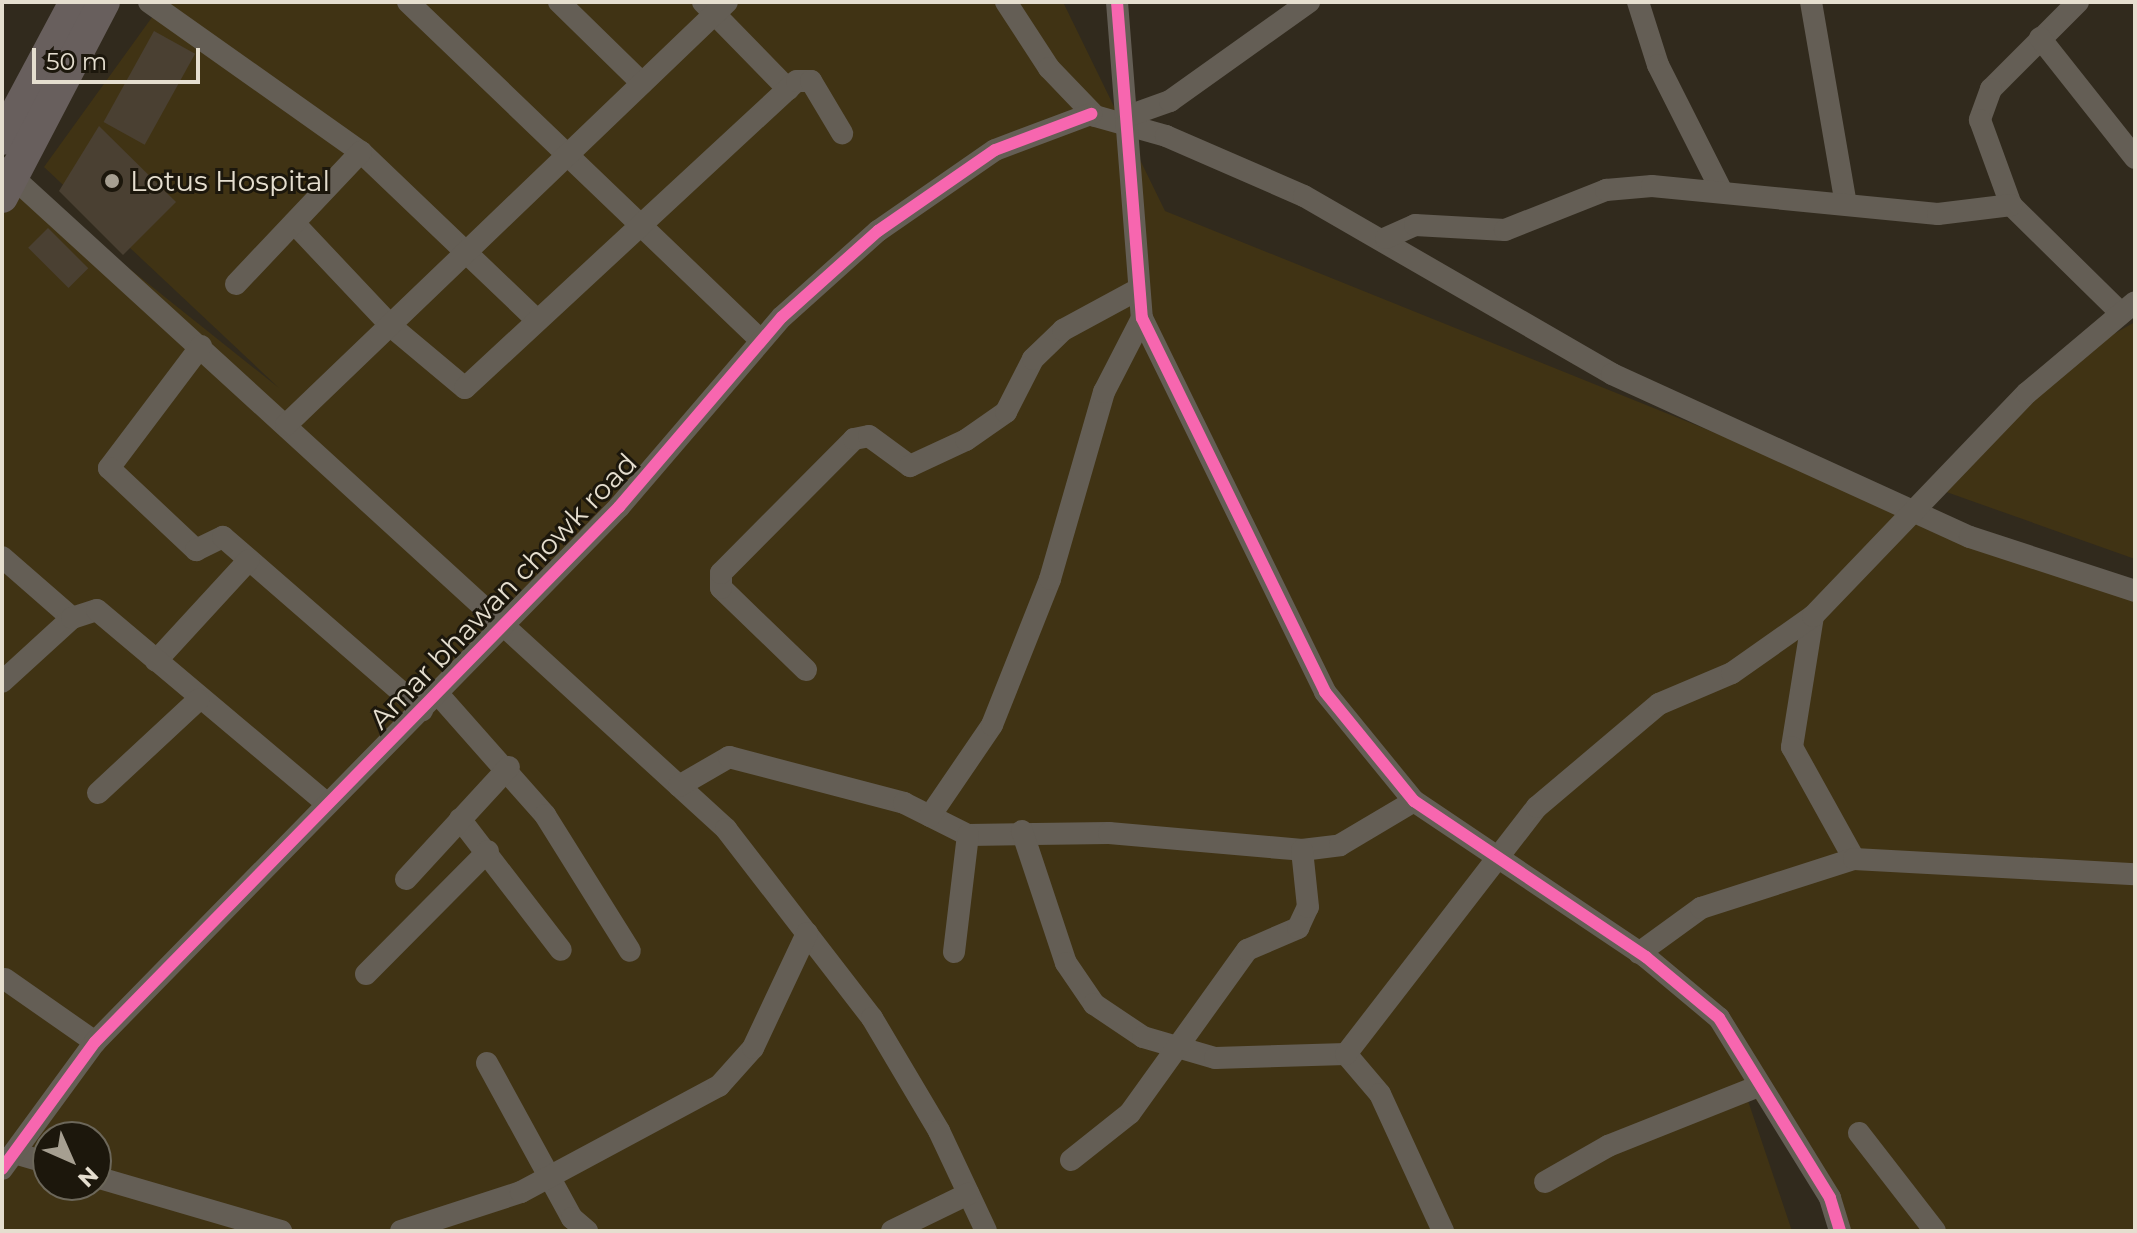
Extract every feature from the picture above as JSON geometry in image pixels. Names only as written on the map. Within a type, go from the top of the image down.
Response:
[{"type":"highway","points":[[2,139],[75,2]]},
{"type":"highway","points":[[5,180],[104,2]]},
{"type":"street","points":[[149,2],[361,152],[536,319]]},
{"type":"street","points":[[408,2],[760,340]]},
{"type":"street","points":[[559,2],[642,83]]},
{"type":"street","points":[[1006,2],[1091,114],[1128,119],[1386,238],[1612,374],[1970,537],[2135,591]]},
{"type":"street","points":[[1117,2],[1128,119],[1137,290],[1142,318],[1325,692],[1414,801],[1639,953],[1719,1018],[1838,1212],[1840,1231]]},
{"type":"street","points":[[1128,119],[1170,101],[1309,2]]},
{"type":"street","points":[[1638,2],[1658,65],[1720,188]]},
{"type":"street","points":[[1811,2],[1846,204]]},
{"type":"street","points":[[1346,1054],[1495,853],[1537,807],[1659,704],[1732,673],[1813,616],[1911,509],[2128,307],[2011,205],[1980,120],[1982,105],[2040,38],[2078,2]]},
{"type":"street","points":[[286,425],[570,155],[715,6],[788,89]]},
{"type":"street","points":[[2040,38],[2135,158]]},
{"type":"street","points":[[294,223],[392,327],[465,388],[536,319],[642,227],[788,89],[811,81],[842,133]]},
{"type":"street","name":"Amar bhawan chowk road","points":[[8,1161],[95,1042],[653,472],[760,340],[878,231],[995,150],[1091,114]]},
{"type":"street","points":[[236,284],[361,152]]},
{"type":"street","points":[[5,180],[201,346],[726,829],[872,1018],[986,1231]]},
{"type":"street","points":[[1386,238],[1415,225],[1514,228],[1606,190],[1720,188],[1938,214],[2011,205]]},
{"type":"street","points":[[806,670],[721,588],[721,573],[854,439],[869,436],[910,466],[966,440],[1006,412],[1033,359],[1063,330],[1137,290]]},
{"type":"street","points":[[930,816],[992,725],[1050,579],[1104,392],[1142,318]]},
{"type":"street","points":[[201,346],[109,468],[193,548],[220,535],[509,767],[630,951]]},
{"type":"street","points":[[2,557],[72,618]]},
{"type":"street","points":[[156,661],[249,560]]},
{"type":"street","points":[[2,682],[72,618],[97,610],[198,700],[327,804]]},
{"type":"street","points":[[1813,616],[1792,747],[1854,859]]},
{"type":"street","points":[[98,793],[198,700]]},
{"type":"street","points":[[679,786],[729,757],[930,816],[968,835],[1022,831],[1302,850],[1340,845],[1414,801]]},
{"type":"street","points":[[406,879],[509,767]]},
{"type":"street","points":[[460,819],[488,851],[561,950]]},
{"type":"street","points":[[1022,831],[1066,963],[1094,1004],[1176,1050],[1215,1058],[1346,1054]]},
{"type":"street","points":[[954,952],[968,835]]},
{"type":"street","points":[[1071,1160],[1130,1113],[1247,950],[1289,935],[1304,919],[1302,850]]},
{"type":"street","points":[[366,974],[488,851]]},
{"type":"street","points":[[1639,953],[1701,908],[1854,859],[2135,874]]},
{"type":"street","points":[[401,1231],[551,1177],[719,1086],[753,1048],[807,933]]},
{"type":"street","points":[[5,979],[95,1042]]},
{"type":"street","points":[[1346,1054],[1380,1094],[1443,1231]]},
{"type":"street","points":[[487,1063],[551,1177],[587,1231]]},
{"type":"street","points":[[1545,1182],[1608,1146],[1759,1086]]},
{"type":"street","points":[[1859,1133],[1935,1231]]},
{"type":"street","points":[[8,1161],[32,1162]]},
{"type":"street","points":[[112,1182],[281,1231]]},
{"type":"street","points":[[892,1231],[968,1194]]},
{"type":"shaded area","points":[[163,2],[1063,2],[1165,211],[2135,602],[2135,1231],[1838,1231],[1830,1198],[1741,1080],[1792,1231],[2,1231],[2,197],[12,175],[279,388],[44,167]]},
{"type":"shaded area","points":[[2135,322],[2135,559],[1938,489],[2089,348]]},
{"type":"building","points":[[154,31],[195,54],[145,145],[104,122]]},
{"type":"building","points":[[99,126],[176,202],[123,255],[59,191]]},
{"type":"building","points":[[48,228],[88,268],[69,288],[28,248]]},
{"type":"cycle path","points":[[1117,2],[1142,318],[1325,692],[1414,801],[1646,957],[1719,1018],[1830,1198],[1840,1231]]},
{"type":"cycle path","points":[[2,1169],[95,1042],[619,507],[782,317],[878,231],[995,150],[1091,114]]},
{"type":"place","name":"Lotus Hospital","points":[[112,181]]}]
